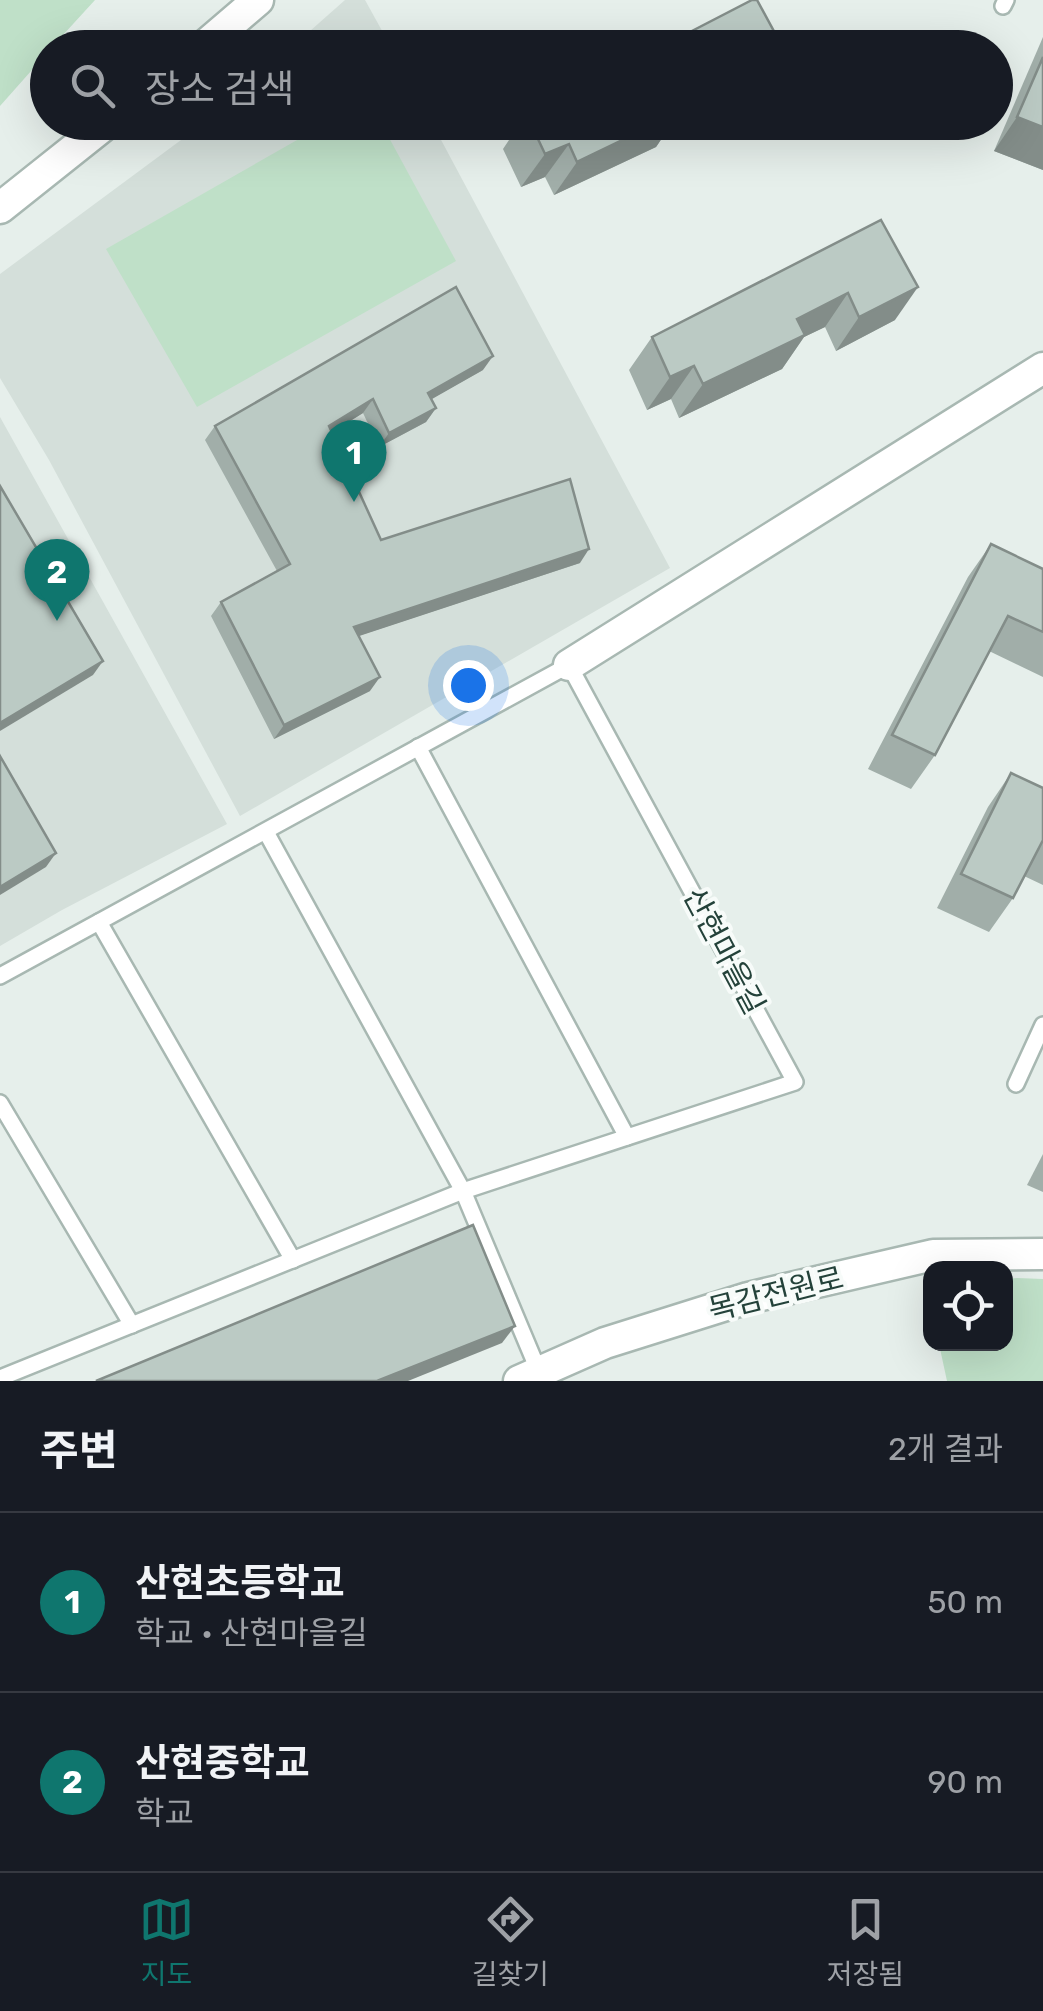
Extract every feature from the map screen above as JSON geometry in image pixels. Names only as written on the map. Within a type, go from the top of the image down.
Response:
[{"type":"street","points":[[223,30],[258,0]]},
{"type":"street","points":[[0,208],[85,140]]},
{"type":"street","points":[[569,665],[1043,368]]},
{"type":"street","name":"목감전원로","points":[[529,1377],[605,1343],[748,1298],[933,1255],[1043,1254]]},
{"type":"lane","points":[[0,976],[569,665]]},
{"type":"lane","name":"산현마을길","points":[[0,1378],[462,1191],[795,1082],[569,665]]},
{"type":"lane","points":[[418,746],[628,1137]]},
{"type":"lane","points":[[266,832],[462,1191],[529,1377]]},
{"type":"lane","points":[[99,922],[292,1260]]},
{"type":"lane","points":[[1016,1084],[1043,1025]]},
{"type":"lane","points":[[0,1103],[132,1325]]},
{"type":"shaded area","points":[[345,0],[365,0],[382,30],[311,30]]},
{"type":"shaded area","points":[[181,140],[441,140],[670,568],[240,816],[49,460],[0,378],[0,274]]},
{"type":"shaded area","points":[[0,417],[227,824],[0,946]]},
{"type":"green space","points":[[0,0],[95,0],[68,30],[30,30],[30,72],[0,106]]},
{"type":"green space","points":[[297,140],[390,140],[456,261],[197,407],[106,249]]},
{"type":"green space","points":[[1013,1278],[1043,1279],[1043,1381],[947,1381],[941,1351],[1013,1351]]},
{"type":"building","points":[[757,0],[773,30],[694,30]]},
{"type":"building","points":[[1043,57],[1043,127],[1017,117]]},
{"type":"building","points":[[538,140],[623,140],[577,162],[569,144],[545,154]]},
{"type":"building","points":[[881,220],[918,287],[859,317],[848,293],[797,319],[805,335],[703,384],[694,366],[670,377],[652,337]]},
{"type":"building","points":[[456,287],[493,356],[428,393],[436,408],[389,433],[373,399],[329,426],[381,540],[570,479],[589,549],[354,627],[380,677],[284,725],[221,602],[290,564],[215,426]]},
{"type":"building","points":[[0,486],[103,661],[0,723]]},
{"type":"building","points":[[991,544],[1043,569],[1043,632],[1008,616],[935,755],[892,735]]},
{"type":"building","points":[[0,756],[56,853],[0,887]]},
{"type":"building","points":[[1011,773],[1043,788],[1043,840],[1013,898],[961,874]]},
{"type":"building","points":[[473,1225],[515,1326],[377,1381],[96,1381]]},
{"type":"place","name":"산현초등학교","points":[[354,502]]},
{"type":"place","name":"산현중학교","points":[[57,621]]}]
